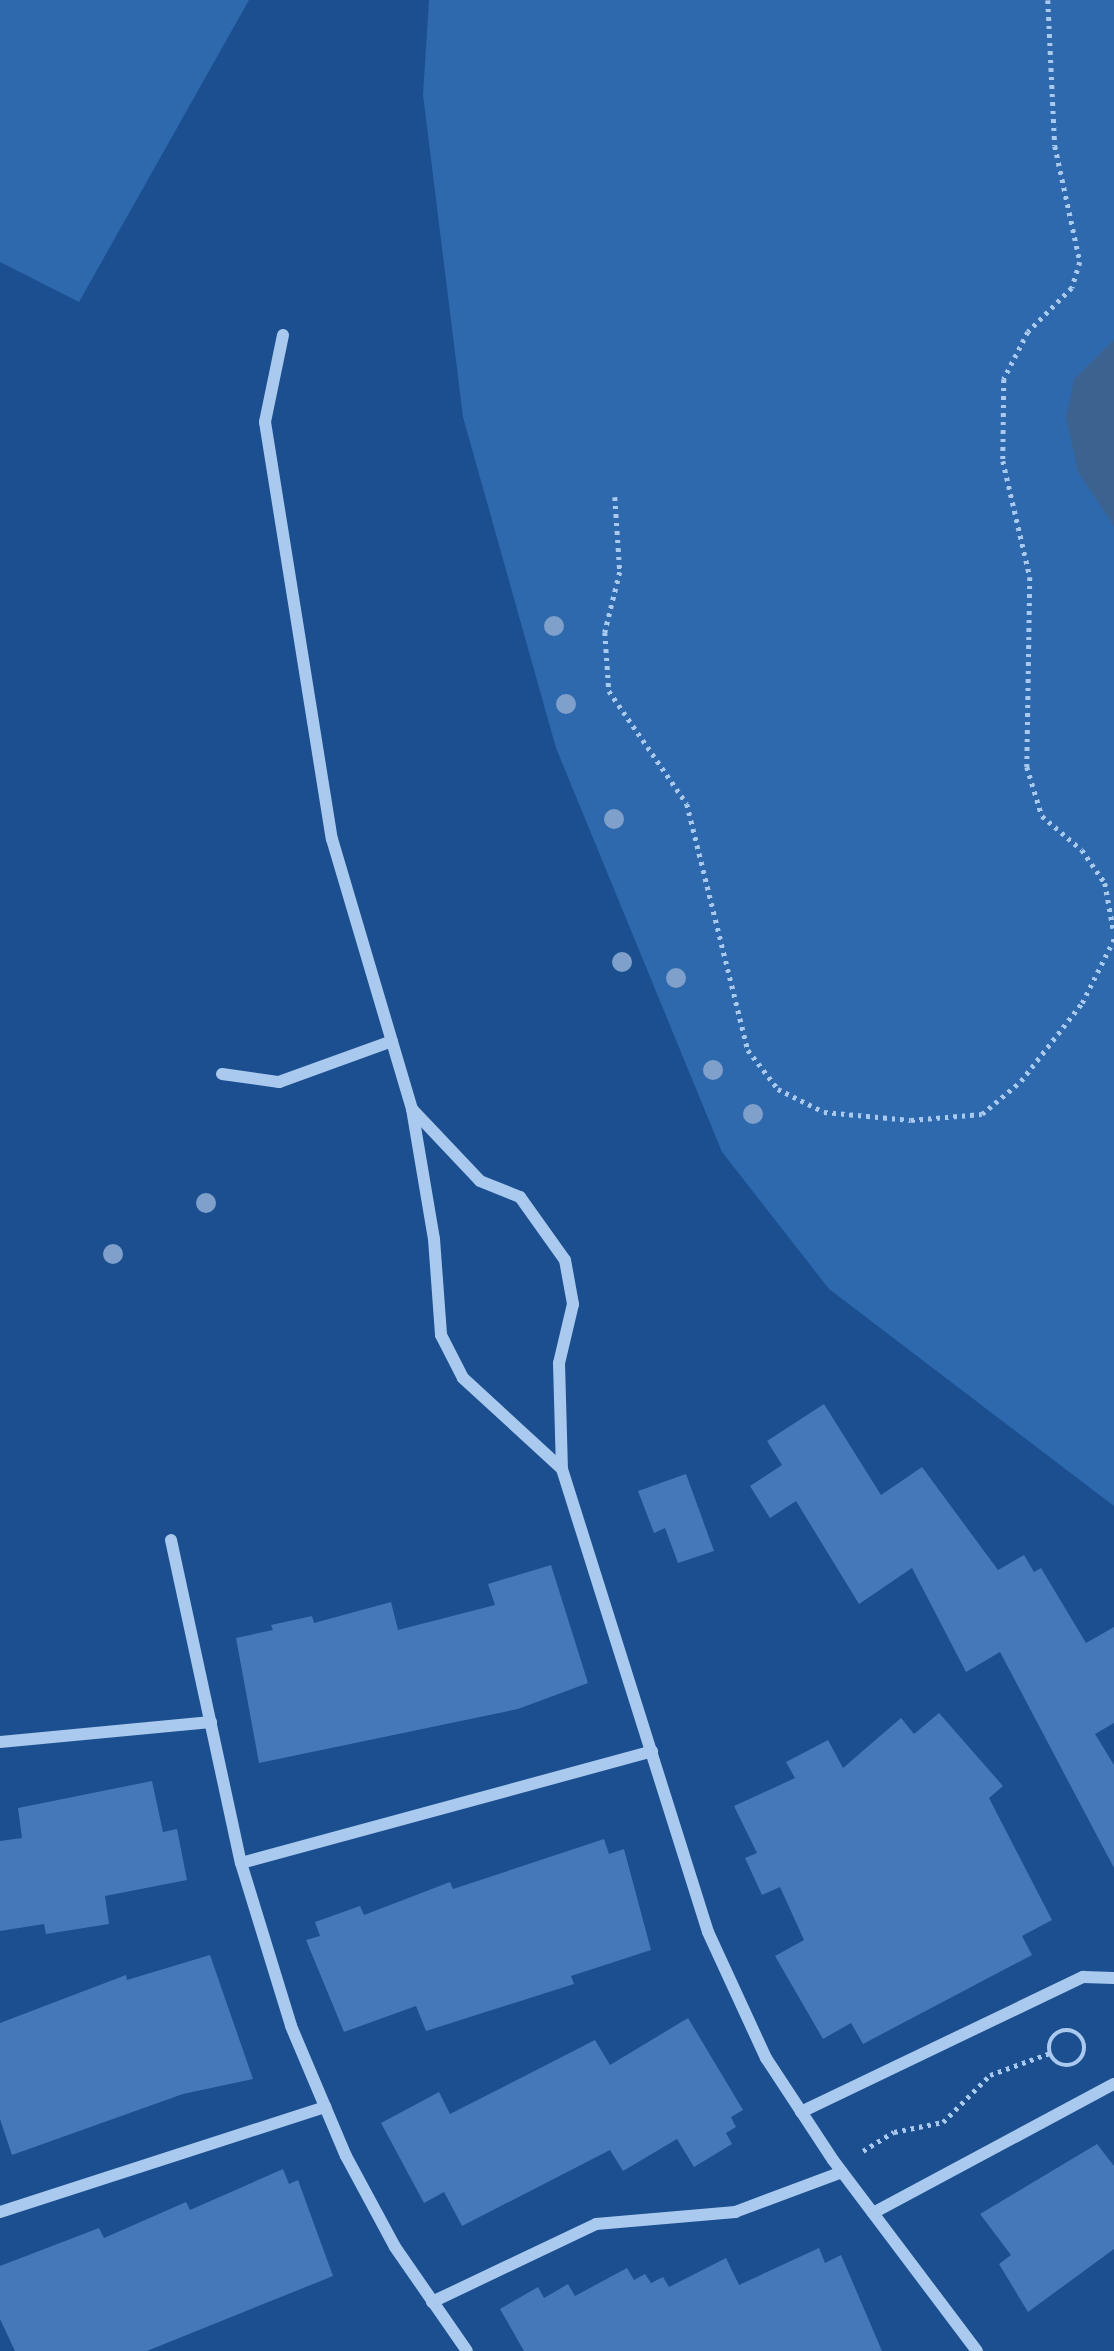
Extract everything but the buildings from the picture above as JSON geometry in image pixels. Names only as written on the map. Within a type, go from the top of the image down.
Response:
[{"type":"street","points":[[284,335],[265,422],[332,839],[412,1110],[434,1239],[441,1335],[463,1378],[562,1469]]},
{"type":"street","points":[[222,1073],[279,1082],[392,1041]]},
{"type":"street","points":[[412,1110],[480,1181],[520,1197],[565,1260],[573,1304],[559,1363],[562,1469],[708,1932],[737,2003],[801,2112],[842,2172],[977,2351]]},
{"type":"street","points":[[171,1540],[241,1863],[267,1960],[325,2107],[395,2247],[467,2351]]},
{"type":"street","points":[[0,1742],[211,1722]]},
{"type":"street","points":[[241,1863],[652,1751]]},
{"type":"street","points":[[801,2112],[1083,1977],[1114,1978]]},
{"type":"street","points":[[873,2213],[1114,2084]]},
{"type":"street","points":[[0,2212],[325,2107]]},
{"type":"street","points":[[432,2302],[596,2224],[735,2212],[842,2172]]},
{"type":"path","points":[[1048,0],[1055,146],[1080,262],[1072,288],[1028,332],[1004,379],[1003,461],[1030,576],[1027,767],[1042,816],[1082,850],[1105,883],[1114,933]]},
{"type":"path","points":[[615,497],[620,572],[605,632],[609,691],[687,804],[748,1050],[778,1089],[824,1112],[911,1120],[982,1114],[1021,1081],[1082,1003],[1114,939]]},
{"type":"path","points":[[863,2151],[894,2132],[943,2122],[990,2075],[1050,2053],[1061,2031],[1071,2031],[1085,2045],[1071,2066],[1050,2053]]},
{"type":"shaded area","points":[[0,0],[249,0],[79,302],[0,262]]},
{"type":"shaded area","points":[[429,0],[1114,0],[1114,1506],[829,1289],[722,1152],[556,748],[463,417],[423,95]]},
{"type":"shaded area","points":[[1114,340],[1114,526],[1078,472],[1066,417],[1074,379]]}]
